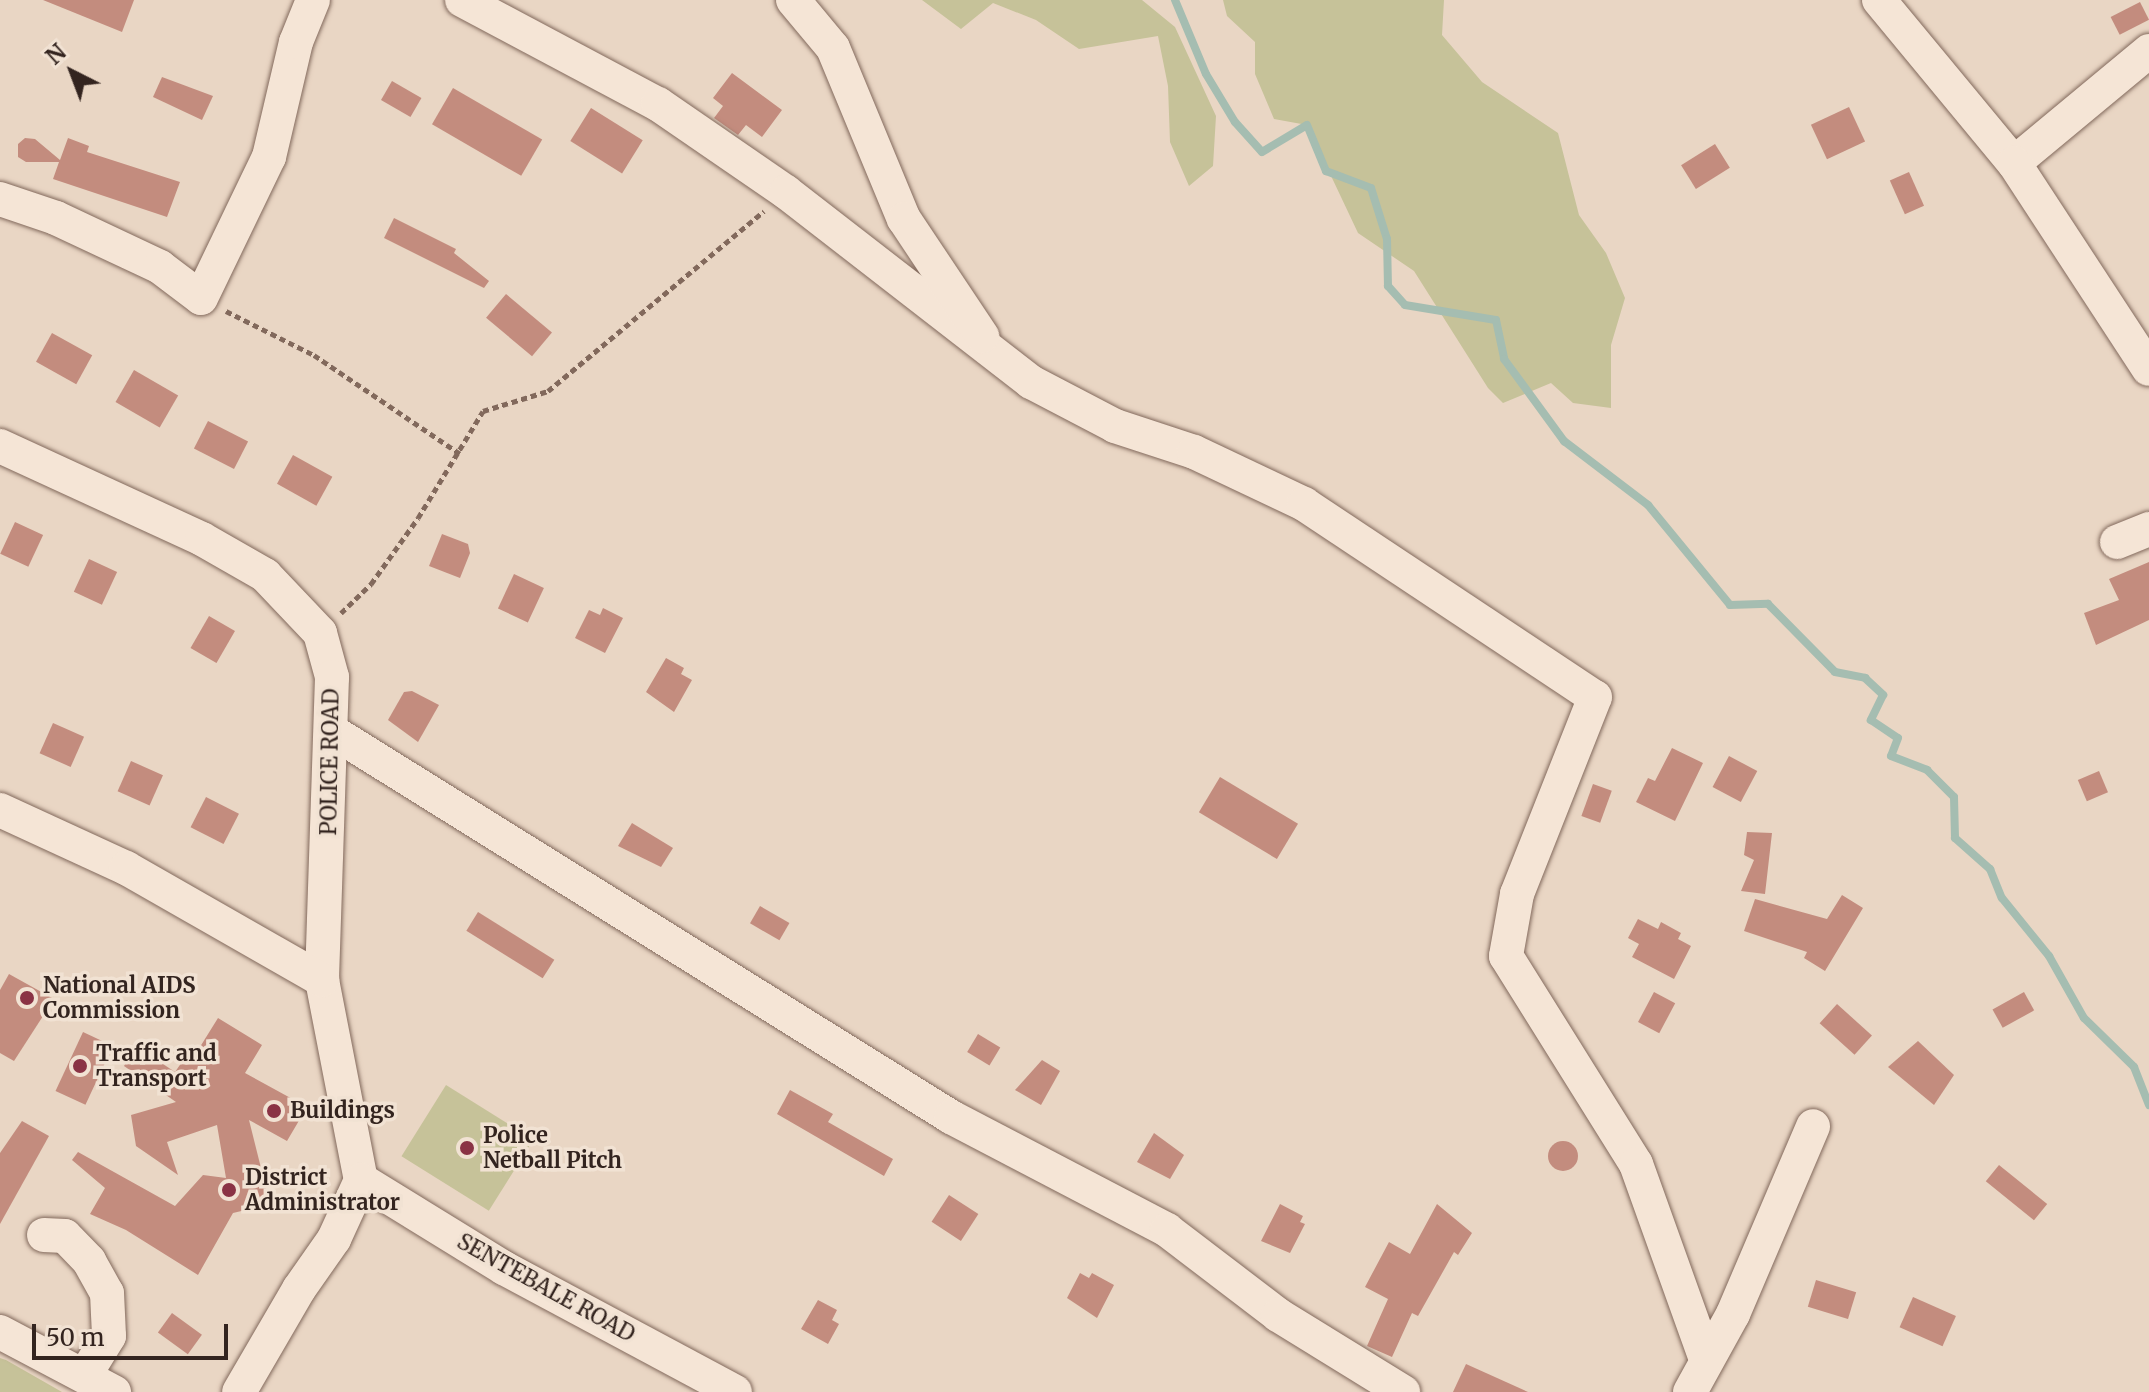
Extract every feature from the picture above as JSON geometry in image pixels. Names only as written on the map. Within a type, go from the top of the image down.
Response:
[{"type":"street","points":[[0,199],[56,218],[160,267],[201,298],[269,157],[296,42],[313,0]]},
{"type":"street","points":[[462,0],[658,104],[786,192],[995,356],[1088,413],[1194,452],[1304,504],[1595,697],[1517,894],[1506,956],[1636,1164],[1706,1360]]},
{"type":"street","points":[[793,0],[833,48],[904,219],[995,356]]},
{"type":"street","points":[[1879,0],[2014,163],[2149,369]]},
{"type":"street","points":[[2014,163],[2149,51]]},
{"type":"street","name":"POLICE ROAD","points":[[0,446],[202,539],[265,575],[320,633],[332,677],[333,732],[322,980],[361,1180]]},
{"type":"street","points":[[2117,542],[2149,529]]},
{"type":"street","points":[[333,732],[951,1117],[1167,1230],[1278,1315],[1403,1392]]},
{"type":"street","points":[[0,810],[126,868],[322,980]]},
{"type":"street","points":[[1690,1392],[1733,1314],[1813,1126]]},
{"type":"street","points":[[239,1392],[299,1289],[334,1239],[361,1180]]},
{"type":"street","name":"SENTEBALE ROAD","points":[[361,1180],[504,1268],[735,1392]]},
{"type":"street","points":[[0,1332],[100,1384],[109,1336],[107,1293],[89,1261],[65,1236],[44,1235]]},
{"type":"path","points":[[320,633],[371,584],[460,454],[483,411],[548,391],[786,192]]},
{"type":"path","points":[[201,298],[314,355],[460,454]]},
{"type":"shaded area","points":[[922,0],[1142,0],[1175,27],[1216,116],[1213,166],[1189,186],[1170,142],[1168,86],[1158,36],[1079,49],[1036,20],[993,3],[961,29]]},
{"type":"shaded area","points":[[1223,0],[1444,0],[1442,35],[1482,82],[1558,133],[1579,215],[1606,253],[1625,298],[1611,345],[1611,408],[1573,403],[1551,383],[1503,403],[1488,388],[1414,271],[1358,233],[1307,125],[1274,119],[1255,74],[1255,42],[1227,16]]},
{"type":"shaded area","name":"Police Netball Pitch","points":[[446,1085],[533,1140],[489,1211],[401,1156]]},
{"type":"shaded area","points":[[0,1358],[6,1360],[62,1392],[0,1392]]},
{"type":"building","points":[[43,0],[134,0],[122,32]]},
{"type":"building","points":[[2140,2],[2149,20],[2120,35],[2111,17]]},
{"type":"building","points":[[732,73],[782,110],[762,137],[746,125],[738,135],[714,118],[723,106],[713,98]]},
{"type":"building","points":[[162,77],[213,96],[202,120],[153,97]]},
{"type":"building","points":[[392,81],[421,98],[410,117],[381,100]]},
{"type":"building","points":[[453,88],[542,139],[521,176],[432,124]]},
{"type":"building","points":[[1849,107],[1865,141],[1827,159],[1811,125]]},
{"type":"building","points":[[591,108],[643,140],[622,173],[570,141]]},
{"type":"building","points":[[25,138],[35,139],[60,160],[68,138],[89,146],[87,152],[180,182],[167,217],[53,179],[59,162],[26,162],[18,157],[18,144]]},
{"type":"building","points":[[1715,144],[1730,168],[1696,189],[1681,165]]},
{"type":"building","points":[[1909,172],[1924,206],[1905,214],[1890,181]]},
{"type":"building","points":[[394,218],[456,249],[454,253],[489,281],[484,288],[384,238]]},
{"type":"building","points":[[506,294],[552,333],[532,356],[486,318]]},
{"type":"building","points":[[52,333],[92,355],[76,384],[36,362]]},
{"type":"building","points":[[134,370],[178,396],[160,428],[116,402]]},
{"type":"building","points":[[208,421],[248,441],[234,469],[194,449]]},
{"type":"building","points":[[293,455],[332,477],[316,506],[277,484]]},
{"type":"building","points":[[15,522],[43,535],[28,567],[0,554]]},
{"type":"building","points":[[442,534],[468,544],[470,553],[460,578],[429,566]]},
{"type":"building","points":[[89,559],[117,572],[102,605],[74,592]]},
{"type":"building","points":[[2149,562],[2149,620],[2096,645],[2084,613],[2119,600],[2109,579]]},
{"type":"building","points":[[514,574],[544,588],[528,622],[498,608]]},
{"type":"building","points":[[603,608],[623,618],[605,653],[575,638],[589,610],[600,615]]},
{"type":"building","points":[[209,616],[235,631],[216,663],[190,648]]},
{"type":"building","points":[[666,658],[684,668],[681,674],[692,680],[674,712],[646,692]]},
{"type":"building","points":[[412,691],[439,705],[418,742],[388,720],[404,692]]},
{"type":"building","points":[[53,723],[84,737],[71,767],[40,753]]},
{"type":"building","points":[[1672,748],[1703,763],[1675,821],[1636,802],[1648,778],[1655,781]]},
{"type":"building","points":[[1729,756],[1757,771],[1741,802],[1713,787]]},
{"type":"building","points":[[131,761],[163,775],[150,805],[118,791]]},
{"type":"building","points":[[2099,771],[2108,792],[2087,801],[2078,780]]},
{"type":"building","points":[[1220,777],[1298,824],[1277,859],[1199,812]]},
{"type":"building","points":[[1593,784],[1612,791],[1600,823],[1581,816]]},
{"type":"building","points":[[206,797],[239,814],[224,844],[191,827]]},
{"type":"building","points":[[632,823],[673,848],[661,867],[618,846]]},
{"type":"building","points":[[1747,832],[1772,833],[1765,894],[1741,891],[1754,860],[1744,855]]},
{"type":"building","points":[[1842,895],[1863,908],[1825,971],[1804,958],[1807,952],[1744,931],[1755,899],[1827,919]]},
{"type":"building","points":[[760,906],[789,923],[779,940],[750,923]]},
{"type":"building","points":[[478,912],[554,960],[543,978],[466,931]]},
{"type":"building","points":[[1638,919],[1658,929],[1661,922],[1681,933],[1678,939],[1691,946],[1674,979],[1632,957],[1639,944],[1628,938]]},
{"type":"building","points":[[9,974],[54,999],[14,1061],[0,1053],[0,990]]},
{"type":"building","points":[[1654,992],[1675,1003],[1659,1033],[1638,1022]]},
{"type":"building","points":[[2024,992],[2034,1010],[2003,1028],[1993,1009]]},
{"type":"building","points":[[1837,1004],[1872,1035],[1855,1055],[1820,1023]]},
{"type":"building","points":[[218,1018],[262,1045],[245,1073],[307,1107],[287,1141],[249,1120],[270,1204],[233,1213],[198,1275],[126,1230],[90,1214],[105,1188],[72,1160],[78,1152],[175,1206],[203,1175],[226,1178],[217,1125],[167,1142],[178,1175],[136,1146],[131,1115],[176,1102],[124,1066],[136,1046],[175,1072],[184,1059],[190,1063]]},
{"type":"building","name":"Traffic and Transport","points":[[83,1032],[113,1046],[85,1105],[56,1091]]},
{"type":"building","points":[[978,1034],[1000,1047],[989,1065],[967,1052]]},
{"type":"building","points":[[1918,1041],[1954,1075],[1934,1105],[1888,1067]]},
{"type":"building","points":[[1042,1060],[1060,1071],[1041,1105],[1015,1090]]},
{"type":"building","points":[[790,1090],[833,1114],[828,1122],[893,1159],[884,1176],[777,1114]]},
{"type":"building","points":[[22,1121],[49,1136],[0,1224],[0,1153]]},
{"type":"building","points":[[1154,1133],[1184,1155],[1170,1179],[1137,1162]]},
{"type":"building","points":[[1563,1141],[1574,1145],[1578,1156],[1574,1167],[1563,1171],[1552,1167],[1548,1156],[1552,1145]]},
{"type":"building","points":[[1999,1165],[2047,1204],[2034,1220],[1986,1181]]},
{"type":"building","points":[[949,1195],[978,1214],[961,1241],[932,1222]]},
{"type":"building","points":[[1280,1204],[1303,1216],[1300,1222],[1305,1224],[1290,1253],[1261,1241]]},
{"type":"building","points":[[1437,1204],[1472,1233],[1458,1255],[1454,1252],[1418,1316],[1412,1313],[1392,1357],[1367,1346],[1388,1299],[1365,1287],[1389,1242],[1410,1254]]},
{"type":"building","points":[[1080,1273],[1089,1278],[1092,1273],[1114,1285],[1097,1318],[1067,1298]]},
{"type":"building","points":[[1816,1280],[1856,1292],[1848,1319],[1808,1307]]},
{"type":"building","points":[[1913,1297],[1956,1316],[1943,1346],[1900,1327]]},
{"type":"building","points":[[818,1300],[837,1310],[832,1320],[839,1324],[828,1344],[801,1329]]},
{"type":"building","points":[[172,1313],[202,1335],[188,1354],[158,1332]]},
{"type":"building","points":[[1466,1364],[1528,1392],[1453,1392]]},
{"type":"waterway","points":[[1175,0],[1206,74],[1235,122],[1262,152],[1307,125],[1326,171],[1371,188],[1387,239],[1388,286],[1405,305],[1496,320],[1504,359],[1564,441],[1648,505],[1730,605],[1768,604],[1835,672],[1865,678],[1883,695],[1871,720],[1898,738],[1891,756],[1927,770],[1954,797],[1955,838],[1990,869],[2002,898],[2049,956],[2084,1018],[2134,1067],[2149,1105]]},
{"type":"place","name":"National AIDS Commission","points":[[27,998]]},
{"type":"place","name":"Traffic and Transport","points":[[80,1066]]},
{"type":"place","name":"Buildings","points":[[274,1111]]},
{"type":"place","name":"Police Netball Pitch","points":[[467,1148]]},
{"type":"place","name":"District Administrator","points":[[229,1190]]}]
